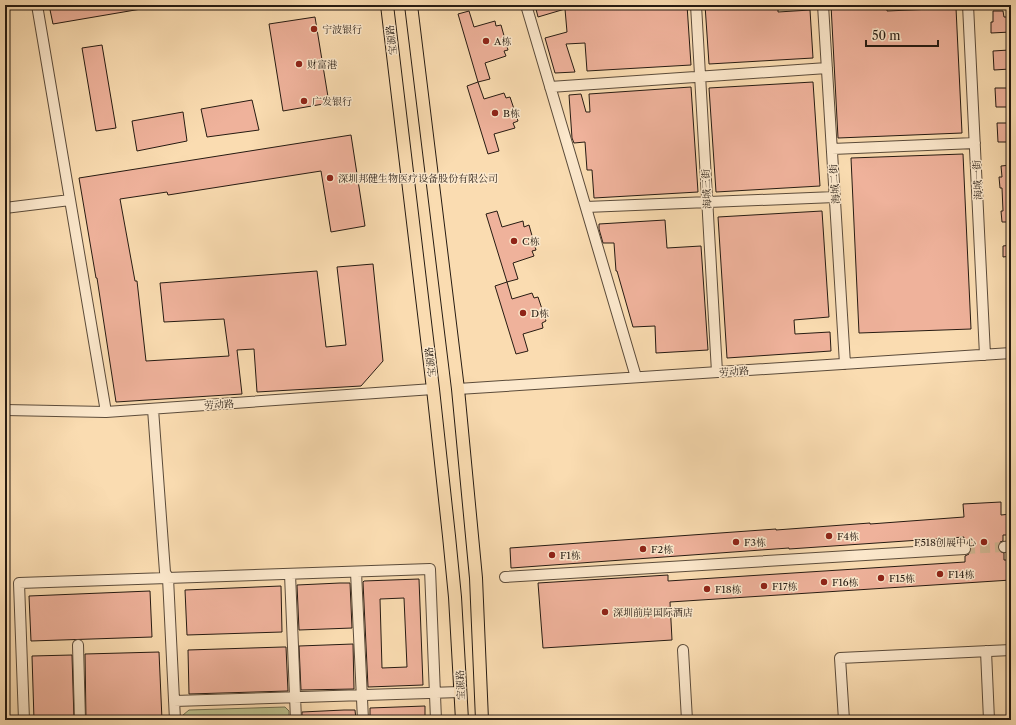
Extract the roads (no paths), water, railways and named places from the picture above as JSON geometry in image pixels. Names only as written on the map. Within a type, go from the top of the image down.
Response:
[{"type":"main road","name":"宝源路","points":[[387,5],[433,389],[455,597],[462,720]]},
{"type":"main road","name":"宝源路","points":[[411,5],[458,389],[476,578],[482,720]]},
{"type":"street","points":[[37,5],[106,412]]},
{"type":"street","points":[[526,5],[636,377]]},
{"type":"street","name":"海城三街","points":[[696,5],[716,372]]},
{"type":"street","name":"海城二街","points":[[823,5],[845,364]]},
{"type":"street","name":"海城一街","points":[[968,5],[985,355]]},
{"type":"street","points":[[550,86],[827,68]]},
{"type":"street","points":[[832,149],[975,143]]},
{"type":"street","points":[[586,208],[835,197]]},
{"type":"street","points":[[5,208],[70,200]]},
{"type":"street","name":"劳动路","points":[[458,389],[1011,353]]},
{"type":"street","name":"劳动路","points":[[5,410],[106,412],[433,389]]},
{"type":"street","points":[[153,409],[165,572],[168,578],[175,720]]},
{"type":"street","points":[[505,577],[965,549]]},
{"type":"street","points":[[24,720],[19,583],[430,569],[436,720]]},
{"type":"street","points":[[356,572],[363,720]]},
{"type":"street","points":[[290,574],[296,720]]},
{"type":"street","points":[[78,645],[80,720]]},
{"type":"street","points":[[683,650],[687,720]]},
{"type":"street","points":[[844,720],[840,658],[1011,650]]},
{"type":"street","points":[[986,651],[989,720]]},
{"type":"street","points":[[174,701],[460,692]]},
{"type":"tunnel","points":[[965,549],[1004,547]]},
{"type":"place","name":"宁波银行","points":[[314,29]]},
{"type":"place","name":"A栋","points":[[486,41]]},
{"type":"place","name":"财富港","points":[[299,64]]},
{"type":"place","name":"广发银行","points":[[304,101]]},
{"type":"place","name":"B栋","points":[[495,113]]},
{"type":"place","name":"深圳邦健生物医疗设备股份有限公司","points":[[330,178]]},
{"type":"place","name":"C栋","points":[[514,241]]},
{"type":"place","name":"D栋","points":[[523,313]]},
{"type":"place","name":"F4栋","points":[[829,536]]},
{"type":"place","name":"F3栋","points":[[736,542]]},
{"type":"place","name":"F518创展中心","points":[[984,542]]},
{"type":"place","name":"F2栋","points":[[643,549]]},
{"type":"place","name":"F1栋","points":[[552,555]]},
{"type":"place","name":"F14栋","points":[[940,574]]},
{"type":"place","name":"F15栋","points":[[881,578]]},
{"type":"place","name":"F16栋","points":[[824,582]]},
{"type":"place","name":"F17栋","points":[[764,586]]},
{"type":"place","name":"F18栋","points":[[707,589]]},
{"type":"place","name":"深圳前岸国际酒店","points":[[605,612]]}]
